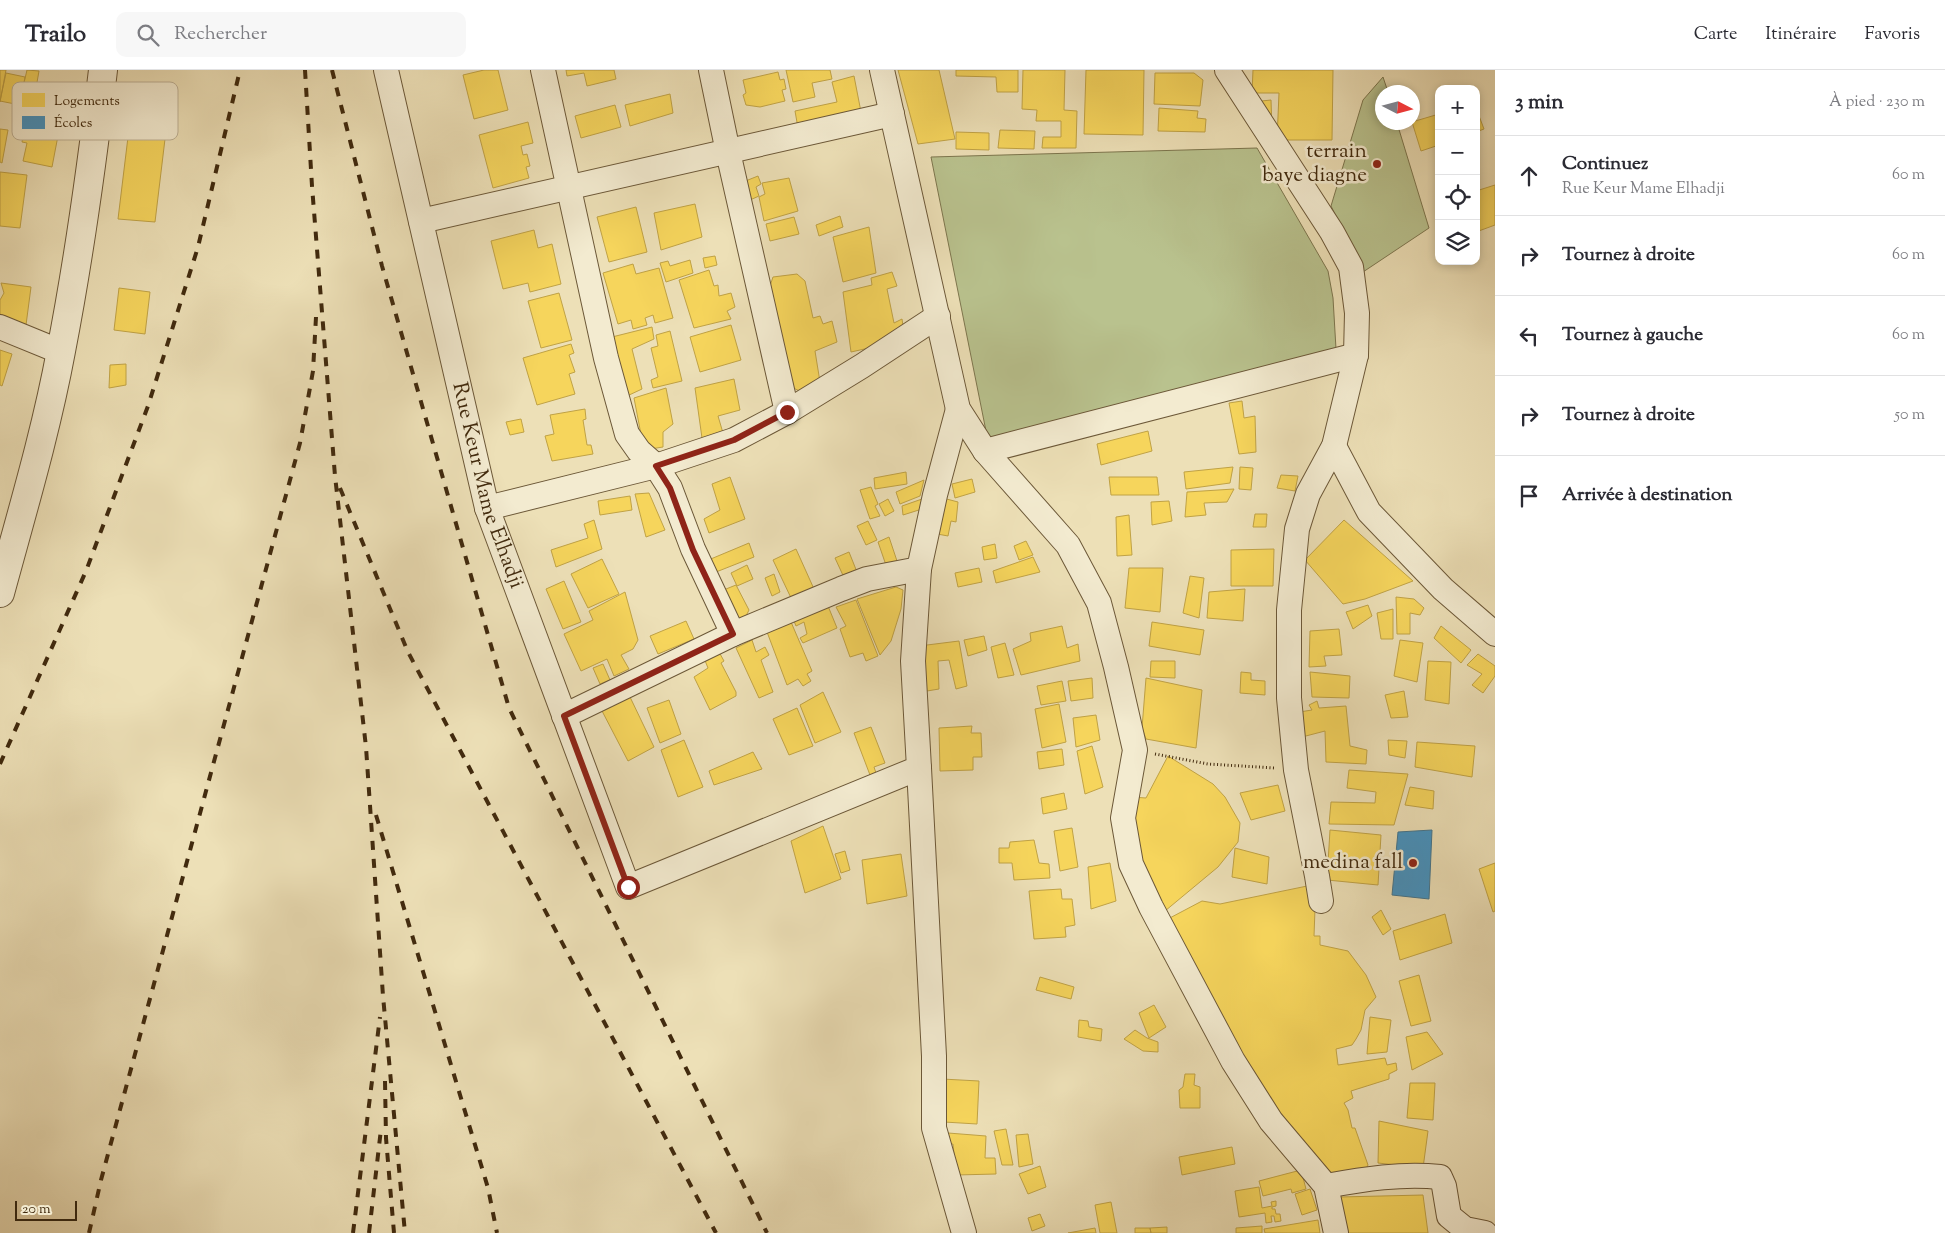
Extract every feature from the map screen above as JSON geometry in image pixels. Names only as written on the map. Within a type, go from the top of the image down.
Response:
[{"type":"street","name":"Rue Keur Mame Elhadji","points":[[386,70],[487,508],[628,887],[919,768]]},
{"type":"street","points":[[543,70],[606,358],[627,434],[639,451],[656,466],[670,488],[693,550],[733,634]]},
{"type":"street","points":[[711,70],[787,412]]},
{"type":"street","points":[[882,70],[958,409],[985,451],[1068,544],[1099,604],[1135,750],[1123,818],[1131,864],[1151,907],[1233,1061],[1271,1121],[1326,1186],[1336,1233]]},
{"type":"street","points":[[1227,70],[1332,232],[1351,267],[1357,313],[1356,355],[1334,446],[1308,494],[1297,529],[1292,572],[1288,653],[1289,698],[1296,770],[1321,901]]},
{"type":"street","points":[[420,221],[892,114]]},
{"type":"street","points":[[0,593],[38,451],[61,352],[95,140]]},
{"type":"street","points":[[487,508],[656,466],[734,440],[787,412],[938,316]]},
{"type":"street","points":[[0,327],[61,352]]},
{"type":"street","points":[[985,451],[1356,355]]},
{"type":"street","points":[[958,409],[918,569],[913,661],[934,1056],[934,1128],[964,1233]]},
{"type":"street","points":[[1334,446],[1369,512],[1443,589],[1495,634]]},
{"type":"street","points":[[564,716],[733,634],[867,579],[918,569]]},
{"type":"street","points":[[1326,1186],[1378,1177],[1423,1175],[1440,1178],[1444,1186],[1449,1216],[1465,1229],[1485,1233]]},
{"type":"path","points":[[1135,750],[1208,764],[1296,770]]},
{"type":"green space","name":"terrain baye diagne","points":[[1383,77],[1386,85],[1376,85]]},
{"type":"green space","name":"terrain baye diagne","points":[[1375,86],[1375,130],[1399,130],[1429,228],[1363,272],[1331,206],[1363,100]]},
{"type":"green space","points":[[1257,148],[1328,271],[1333,298],[1336,349],[988,441],[931,157]]},
{"type":"building: Logements","points":[[0,70],[6,70],[0,102]]},
{"type":"building: Logements","points":[[27,70],[39,71],[37,82],[24,82]]},
{"type":"building: Logements","points":[[484,70],[498,70],[508,110],[474,119],[463,75]]},
{"type":"building: Logements","points":[[566,70],[614,70],[616,79],[587,86],[584,73],[567,76]]},
{"type":"building: Logements","points":[[786,70],[830,70],[832,79],[812,83],[815,97],[793,102]]},
{"type":"building: Logements","points":[[898,70],[939,70],[955,139],[918,144]]},
{"type":"building: Logements","points":[[956,70],[1018,70],[1018,92],[997,92],[996,77],[956,76]]},
{"type":"building: Logements","points":[[1023,70],[1065,70],[1064,110],[1077,111],[1076,148],[1042,148],[1043,137],[1061,137],[1061,121],[1036,121],[1037,110],[1022,109]]},
{"type":"building: Logements","points":[[1086,70],[1144,70],[1143,135],[1084,134]]},
{"type":"building: Logements","points":[[1253,70],[1333,70],[1332,140],[1277,140],[1279,93],[1252,93]]},
{"type":"building: Logements","points":[[778,72],[780,80],[784,79],[786,89],[782,90],[785,101],[760,107],[746,105],[743,95],[746,93],[743,80]]},
{"type":"building: Logements","points":[[6,73],[25,77],[24,82],[12,82],[12,103],[0,101]]},
{"type":"building: Logements","points":[[1155,73],[1194,73],[1203,80],[1200,106],[1154,104]]},
{"type":"building: Logements","points":[[854,76],[861,112],[798,128],[795,111],[837,102],[832,82]]},
{"type":"building: Logements","points":[[670,94],[673,113],[630,126],[625,105]]},
{"type":"building: Logements","points":[[1271,100],[1272,131],[1252,102]]},
{"type":"building: Logements","points":[[615,105],[621,127],[581,138],[575,116]]},
{"type":"building: Logements","points":[[1159,108],[1198,111],[1197,118],[1206,119],[1205,132],[1158,131]]},
{"type":"building: Logements","points":[[1435,115],[1435,146],[1421,151],[1414,130],[1420,130],[1420,120]]},
{"type":"building: Logements","points":[[1480,118],[1484,129],[1480,130]]},
{"type":"building: Logements","points":[[528,122],[533,143],[521,146],[523,155],[527,154],[530,166],[526,167],[529,178],[493,188],[479,135]]},
{"type":"building: Logements","points":[[0,129],[8,130],[2,163],[0,162]]},
{"type":"building: Logements","points":[[1000,130],[1035,131],[1034,149],[998,148]]},
{"type":"building: Logements","points":[[956,132],[989,133],[989,150],[956,149]]},
{"type":"building: Logements","points":[[22,140],[57,140],[52,167],[23,161],[27,143],[22,142]]},
{"type":"building: Logements","points":[[128,140],[165,140],[155,222],[118,219]]},
{"type":"building: Logements","points":[[0,172],[27,175],[20,228],[0,226]]},
{"type":"building: Logements","points":[[758,176],[761,184],[756,187],[759,196],[750,200],[743,182]]},
{"type":"building: Logements","points":[[789,178],[798,211],[764,221],[759,197],[765,194],[762,183]]},
{"type":"building: Logements","points":[[1495,185],[1495,225],[1480,231],[1480,220],[1480,190]]},
{"type":"building: Logements","points":[[695,204],[702,237],[661,250],[654,213]]},
{"type":"building: Logements","points":[[636,207],[647,252],[609,262],[597,217]]},
{"type":"building: Logements","points":[[840,216],[843,227],[819,236],[816,225]]},
{"type":"building: Logements","points":[[794,217],[799,234],[770,241],[766,224]]},
{"type":"building: Logements","points":[[869,227],[876,273],[843,282],[833,237]]},
{"type":"building: Logements","points":[[534,230],[538,248],[552,244],[561,284],[530,292],[528,283],[503,289],[491,241]]},
{"type":"building: Logements","points":[[715,256],[717,265],[705,268],[703,258]]},
{"type":"building: Logements","points":[[690,260],[693,273],[666,282],[660,263],[668,261],[670,266]]},
{"type":"building: Logements","points":[[633,264],[636,274],[659,268],[673,318],[655,323],[653,315],[645,318],[647,325],[633,329],[631,320],[618,324],[603,273]]},
{"type":"building: Logements","points":[[709,270],[714,286],[718,285],[719,296],[731,293],[735,307],[727,311],[731,319],[694,328],[679,280]]},
{"type":"building: Logements","points":[[892,272],[897,286],[887,289],[894,323],[902,319],[903,326],[887,344],[851,352],[843,292],[872,285],[871,278]]},
{"type":"building: Logements","points":[[797,274],[805,281],[813,318],[820,316],[823,324],[832,321],[837,342],[815,351],[820,382],[806,394],[787,385],[768,292],[773,277]]},
{"type":"building: Logements","points":[[1,283],[31,287],[26,325],[0,314],[0,300],[4,293]]},
{"type":"building: Logements","points":[[119,288],[150,292],[145,334],[114,330]]},
{"type":"building: Logements","points":[[559,293],[572,340],[541,348],[528,301]]},
{"type":"building: Logements","points":[[731,325],[741,360],[700,372],[690,337]]},
{"type":"building: Logements","points":[[652,327],[654,339],[632,349],[642,389],[627,396],[612,337]]},
{"type":"building: Logements","points":[[670,331],[682,381],[653,388],[651,380],[658,377],[651,348],[658,346],[656,335]]},
{"type":"building: Logements","points":[[571,344],[574,353],[569,355],[575,372],[569,374],[575,394],[537,405],[523,358]]},
{"type":"building: Logements","points":[[0,350],[12,354],[2,386],[0,385]]},
{"type":"building: Logements","points":[[126,364],[126,385],[109,388],[110,365]]},
{"type":"building: Logements","points":[[734,379],[740,410],[718,416],[723,433],[702,438],[695,388]]},
{"type":"building: Logements","points":[[666,388],[673,424],[663,432],[663,447],[644,450],[634,398]]},
{"type":"building: Logements","points":[[1242,401],[1244,418],[1255,416],[1256,452],[1239,454],[1229,403]]},
{"type":"building: Logements","points":[[585,409],[586,419],[583,420],[587,445],[591,445],[593,454],[552,461],[545,436],[554,434],[550,415]]},
{"type":"building: Logements","points":[[521,419],[524,432],[510,435],[506,422]]},
{"type":"building: Logements","points":[[1148,431],[1152,451],[1101,465],[1097,444]]},
{"type":"building: Logements","points":[[1233,467],[1230,483],[1186,489],[1184,472]]},
{"type":"building: Logements","points":[[1240,467],[1253,468],[1251,490],[1239,489]]},
{"type":"building: Logements","points":[[906,472],[907,484],[875,489],[874,478]]},
{"type":"building: Logements","points":[[1281,475],[1298,476],[1295,491],[1277,488]]},
{"type":"building: Logements","points":[[730,477],[745,519],[709,533],[704,519],[720,510],[712,484]]},
{"type":"building: Logements","points":[[1109,477],[1157,477],[1159,495],[1111,495]]},
{"type":"building: Logements","points":[[972,479],[975,492],[955,498],[952,484]]},
{"type":"building: Logements","points":[[924,480],[920,496],[900,504],[896,492]]},
{"type":"building: Logements","points":[[871,487],[878,504],[875,506],[880,516],[870,519],[860,490]]},
{"type":"building: Logements","points":[[1234,489],[1227,502],[1204,503],[1206,515],[1185,517],[1187,492]]},
{"type":"building: Logements","points":[[649,493],[665,530],[646,537],[635,494]]},
{"type":"building: Logements","points":[[630,496],[632,510],[600,515],[598,501]]},
{"type":"building: Logements","points":[[939,497],[958,502],[956,522],[951,521],[948,536],[932,533]]},
{"type":"building: Logements","points":[[888,499],[894,511],[885,516],[879,504]]},
{"type":"building: Logements","points":[[922,499],[922,509],[903,515],[902,506]]},
{"type":"building: Logements","points":[[1169,501],[1172,521],[1152,525],[1151,502]]},
{"type":"building: Logements","points":[[1255,514],[1267,514],[1266,527],[1253,527]]},
{"type":"building: Logements","points":[[1129,515],[1132,555],[1117,556],[1116,517]]},
{"type":"building: Logements","points":[[594,520],[602,549],[556,567],[551,550],[588,538],[584,524]]},
{"type":"building: Logements","points":[[1344,520],[1413,581],[1365,599],[1343,604],[1305,560]]},
{"type":"building: Logements","points":[[868,521],[877,540],[866,545],[857,526]]},
{"type":"building: Logements","points":[[889,537],[899,567],[888,571],[878,542]]},
{"type":"building: Logements","points":[[1026,541],[1033,555],[1019,560],[1014,546]]},
{"type":"building: Logements","points":[[749,543],[754,557],[711,574],[706,561]]},
{"type":"building: Logements","points":[[995,544],[997,558],[984,560],[982,547]]},
{"type":"building: Logements","points":[[796,549],[814,589],[792,600],[773,560]]},
{"type":"building: Logements","points":[[1274,549],[1273,586],[1231,586],[1231,550]]},
{"type":"building: Logements","points":[[849,552],[859,577],[847,584],[835,558]]},
{"type":"building: Logements","points":[[1033,557],[1040,572],[996,583],[993,571]]},
{"type":"building: Logements","points":[[602,559],[619,594],[588,608],[571,574]]},
{"type":"building: Logements","points":[[747,565],[753,579],[737,586],[731,573]]},
{"type":"building: Logements","points":[[979,568],[982,582],[958,587],[955,573]]},
{"type":"building: Logements","points":[[1129,568],[1163,568],[1160,612],[1125,608]]},
{"type":"building: Logements","points":[[774,574],[780,592],[772,596],[765,578]]},
{"type":"building: Logements","points":[[1190,576],[1204,578],[1199,618],[1183,613]]},
{"type":"building: Logements","points":[[564,581],[581,622],[563,629],[546,589]]},
{"type":"building: Logements","points":[[736,585],[749,610],[741,626],[716,593]]},
{"type":"building: Logements","points":[[896,587],[903,590],[901,609],[891,641],[880,655],[857,599]]},
{"type":"building: Logements","points":[[1245,589],[1243,621],[1207,618],[1209,592]]},
{"type":"building: Logements","points":[[625,592],[638,640],[633,649],[621,655],[629,669],[614,676],[607,659],[581,671],[564,634],[593,620],[589,611]]},
{"type":"building: Logements","points":[[1396,597],[1414,599],[1424,608],[1420,615],[1410,613],[1410,634],[1397,634]]},
{"type":"building: Logements","points":[[856,600],[878,656],[866,661],[863,653],[850,657],[840,629],[846,626],[836,607]]},
{"type":"building: Logements","points":[[1368,605],[1372,616],[1353,629],[1346,612]]},
{"type":"building: Logements","points":[[828,606],[837,628],[803,643],[800,638],[807,634],[804,622],[796,626],[794,621]]},
{"type":"building: Logements","points":[[1393,609],[1393,639],[1381,639],[1377,613]]},
{"type":"building: Logements","points":[[686,621],[694,639],[658,654],[650,636]]},
{"type":"building: Logements","points":[[791,622],[812,671],[807,674],[811,681],[803,686],[798,679],[787,685],[767,632]]},
{"type":"building: Logements","points":[[1152,622],[1204,630],[1200,655],[1149,646]]},
{"type":"building: Logements","points":[[1062,626],[1067,648],[1078,644],[1080,661],[1021,675],[1013,649],[1031,641],[1030,633]]},
{"type":"building: Logements","points":[[1441,626],[1471,650],[1461,663],[1434,638]]},
{"type":"building: Logements","points":[[1339,629],[1342,655],[1324,656],[1326,666],[1309,667],[1310,631]]},
{"type":"building: Logements","points":[[984,636],[987,650],[968,656],[964,640]]},
{"type":"building: Logements","points":[[752,640],[756,652],[765,647],[769,655],[761,660],[773,692],[759,698],[736,648]]},
{"type":"building: Logements","points":[[1400,640],[1423,643],[1417,682],[1394,676]]},
{"type":"building: Logements","points":[[959,641],[967,686],[956,689],[949,660],[938,661],[939,689],[921,692],[919,646]]},
{"type":"building: Logements","points":[[1005,643],[1014,675],[998,678],[991,647]]},
{"type":"building: Logements","points":[[719,652],[724,661],[721,663],[736,692],[736,696],[710,710],[694,677],[708,668],[704,658]]},
{"type":"building: Logements","points":[[1478,654],[1495,666],[1495,676],[1483,693],[1472,685],[1482,674],[1467,665]]},
{"type":"building: Logements","points":[[1151,661],[1175,661],[1175,678],[1150,677]]},
{"type":"building: Logements","points":[[1428,661],[1451,662],[1449,704],[1425,700]]},
{"type":"building: Logements","points":[[603,664],[610,680],[600,684],[593,668]]},
{"type":"building: Logements","points":[[1241,672],[1251,673],[1251,680],[1265,681],[1265,695],[1240,693]]},
{"type":"building: Logements","points":[[1310,672],[1350,676],[1349,698],[1312,697]]},
{"type":"building: Logements","points":[[1092,678],[1093,698],[1071,701],[1068,681]]},
{"type":"building: Logements","points":[[1146,678],[1202,690],[1196,748],[1146,739],[1142,728]]},
{"type":"building: Logements","points":[[1062,681],[1066,701],[1041,705],[1037,686]]},
{"type":"building: Logements","points":[[1404,691],[1408,717],[1391,718],[1385,695]]},
{"type":"building: Logements","points":[[823,692],[841,732],[815,743],[800,705]]},
{"type":"building: Logements","points":[[630,697],[654,747],[628,761],[601,709]]},
{"type":"building: Logements","points":[[669,700],[681,734],[660,743],[647,708]]},
{"type":"building: Logements","points":[[1317,701],[1319,708],[1346,706],[1350,746],[1367,750],[1366,764],[1326,762],[1325,731],[1302,737],[1293,713],[1312,710],[1309,705]]},
{"type":"building: Logements","points":[[1059,704],[1066,742],[1042,748],[1035,709]]},
{"type":"building: Logements","points":[[797,708],[813,746],[789,755],[773,719]]},
{"type":"building: Logements","points":[[1096,715],[1100,740],[1076,747],[1073,718]]},
{"type":"building: Logements","points":[[972,726],[971,733],[981,733],[982,757],[973,757],[973,770],[940,771],[939,728]]},
{"type":"building: Logements","points":[[871,727],[885,763],[874,767],[876,773],[870,775],[854,733]]},
{"type":"building: Logements","points":[[684,740],[703,787],[678,797],[661,750]]},
{"type":"building: Logements","points":[[1388,740],[1407,741],[1405,758],[1389,755]]},
{"type":"building: Logements","points":[[1417,742],[1475,746],[1472,777],[1415,767]]},
{"type":"building: Logements","points":[[1092,746],[1103,787],[1085,794],[1077,751]]},
{"type":"building: Logements","points":[[1062,749],[1064,765],[1039,769],[1037,752]]},
{"type":"building: Logements","points":[[753,752],[762,769],[714,785],[709,771]]},
{"type":"building: Logements","points":[[1168,756],[1213,784],[1225,797],[1240,823],[1238,842],[1218,867],[1165,911],[1131,851],[1132,797],[1146,798]]},
{"type":"building: Logements","points":[[1349,770],[1408,774],[1394,825],[1329,824],[1331,802],[1375,803],[1376,792],[1347,788]]},
{"type":"building: Logements","points":[[1278,785],[1285,811],[1251,820],[1240,793]]},
{"type":"building: Logements","points":[[1410,787],[1434,791],[1433,809],[1405,805]]},
{"type":"building: Logements","points":[[1064,793],[1067,809],[1043,814],[1041,798]]},
{"type":"building: Logements","points":[[823,826],[841,879],[805,893],[791,841]]},
{"type":"building: Logements","points":[[1072,828],[1078,867],[1060,871],[1054,831]]},
{"type":"building: Logements","points":[[1330,830],[1381,835],[1378,885],[1327,880]]},
{"type":"building: Logements","points":[[1034,840],[1039,863],[1049,864],[1050,878],[1014,880],[1012,863],[999,863],[999,848],[1009,848],[1010,842]]},
{"type":"building: Logements","points":[[1235,848],[1269,857],[1267,884],[1232,877]]},
{"type":"building: Logements","points":[[845,851],[850,870],[841,873],[835,854]]},
{"type":"building: Logements","points":[[901,854],[907,896],[867,904],[862,860]]},
{"type":"building: Logements","points":[[1110,863],[1116,901],[1091,909],[1088,867]]},
{"type":"building: Logements","points":[[1495,863],[1495,911],[1493,912],[1479,869]]},
{"type":"building: Logements","points":[[1312,885],[1315,909],[1314,936],[1320,936],[1320,945],[1348,951],[1366,975],[1376,997],[1365,1010],[1361,1030],[1352,1045],[1336,1049],[1338,1065],[1385,1058],[1387,1065],[1396,1063],[1397,1070],[1389,1074],[1389,1079],[1351,1091],[1353,1098],[1344,1103],[1348,1110],[1352,1128],[1355,1128],[1368,1165],[1365,1171],[1326,1174],[1228,1047],[1166,920],[1202,901],[1220,904]]},
{"type":"building: Logements","points":[[1061,889],[1062,899],[1072,899],[1075,925],[1065,927],[1066,937],[1034,939],[1029,891]]},
{"type":"building: Logements","points":[[1381,910],[1391,929],[1383,935],[1372,917]]},
{"type":"building: Logements","points":[[1445,914],[1452,943],[1400,960],[1393,931]]},
{"type":"building: Logements","points":[[1419,975],[1431,1021],[1411,1026],[1399,981]]},
{"type":"building: Logements","points":[[1040,977],[1074,987],[1071,999],[1036,990]]},
{"type":"building: Logements","points":[[1154,1005],[1166,1027],[1149,1038],[1139,1013]]},
{"type":"building: Logements","points":[[1370,1017],[1391,1020],[1387,1052],[1367,1054]]},
{"type":"building: Logements","points":[[1079,1020],[1088,1021],[1089,1027],[1102,1029],[1101,1041],[1078,1037]]},
{"type":"building: Logements","points":[[1135,1030],[1147,1038],[1158,1042],[1158,1052],[1143,1051],[1124,1039]]},
{"type":"building: Logements","points":[[1427,1032],[1443,1054],[1412,1070],[1406,1037]]},
{"type":"building: Logements","points":[[1185,1074],[1195,1074],[1194,1085],[1200,1087],[1200,1108],[1180,1108],[1179,1090],[1183,1087]]},
{"type":"building: Logements","points":[[942,1079],[979,1081],[977,1124],[944,1122]]},
{"type":"building: Logements","points":[[1410,1083],[1435,1083],[1433,1120],[1407,1118]]},
{"type":"building: Logements","points":[[1379,1121],[1428,1131],[1423,1168],[1378,1163]]},
{"type":"building: Logements","points":[[1006,1129],[1013,1165],[1002,1165],[994,1131]]},
{"type":"building: Logements","points":[[948,1133],[986,1136],[985,1158],[995,1158],[996,1174],[956,1175],[953,1144],[947,1145]]},
{"type":"building: Logements","points":[[1028,1134],[1033,1164],[1019,1167],[1016,1135]]},
{"type":"building: Logements","points":[[1232,1147],[1235,1164],[1182,1175],[1179,1157]]},
{"type":"building: Logements","points":[[1040,1166],[1046,1187],[1028,1194],[1019,1174]]},
{"type":"building: Logements","points":[[1301,1170],[1306,1189],[1292,1193],[1291,1189],[1263,1196],[1259,1181]]},
{"type":"building: Logements","points":[[1259,1187],[1262,1208],[1272,1206],[1271,1202],[1276,1201],[1276,1206],[1272,1207],[1272,1209],[1275,1209],[1276,1214],[1280,1214],[1281,1221],[1275,1222],[1274,1216],[1271,1216],[1272,1222],[1266,1223],[1265,1213],[1239,1217],[1235,1191]]},
{"type":"building: Logements","points":[[1310,1189],[1317,1210],[1302,1215],[1295,1194]]},
{"type":"building: Logements","points":[[1423,1195],[1428,1233],[1345,1233],[1340,1197]]},
{"type":"building: Logements","points":[[1111,1202],[1117,1233],[1100,1233],[1095,1205]]},
{"type":"building: Logements","points":[[1040,1214],[1045,1226],[1032,1231],[1028,1218]]},
{"type":"building: Logements","points":[[1318,1220],[1320,1233],[1265,1233],[1264,1229]]},
{"type":"building: Logements","points":[[1262,1226],[1262,1233],[1236,1233],[1236,1228]]},
{"type":"building: Logements","points":[[1167,1227],[1167,1233],[1151,1233],[1150,1228]]},
{"type":"building: Logements","points":[[1095,1228],[1096,1233],[1068,1233]]},
{"type":"building: Logements","points":[[1135,1228],[1150,1228],[1151,1233],[1135,1233]]},
{"type":"building: Écoles","name":"medina fall","points":[[1432,830],[1429,899],[1392,895],[1398,832]]},
{"type":"railway","points":[[0,764],[86,571],[148,406],[198,247],[240,70]]},
{"type":"railway","points":[[305,70],[312,186],[335,476],[366,747],[383,996],[405,1233]]},
{"type":"railway","points":[[332,70],[382,266],[509,708],[767,1233]]},
{"type":"railway","points":[[89,1233],[101,1180],[300,443],[313,371],[316,317]]},
{"type":"railway","points":[[340,488],[408,652],[716,1233]]},
{"type":"railway","points":[[376,815],[488,1188],[497,1233]]},
{"type":"railway","points":[[353,1233],[380,1017]]},
{"type":"railway","points":[[385,1081],[386,1138],[394,1233]]},
{"type":"railway","points":[[369,1233],[381,1129]]},
{"type":"place","name":"terrain baye diagne","points":[[1377,164]]},
{"type":"place","name":"medina fall","points":[[1413,863]]},
{"type":"route","points":[[628,887],[564,716],[733,634],[693,550],[670,488],[656,466],[734,440],[787,412]]}]
